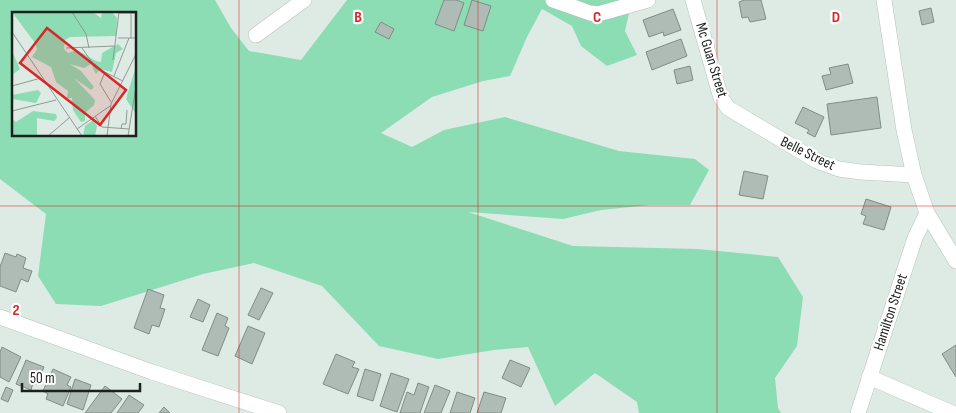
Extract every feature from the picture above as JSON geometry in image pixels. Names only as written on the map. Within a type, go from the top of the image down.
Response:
[{"type":"street","points":[[256,35],[302,0]]},
{"type":"street","points":[[553,0],[598,14],[648,0]]},
{"type":"street","name":"Mc Guan Street","points":[[693,0],[721,98],[728,108],[738,116]]},
{"type":"street","points":[[884,0],[904,130],[914,175],[927,213],[956,261]]},
{"type":"street","name":"Belle Street","points":[[738,116],[817,161],[839,169],[914,175]]},
{"type":"street","name":"Hamilton Street","points":[[858,413],[915,238],[927,213]]},
{"type":"street","points":[[0,317],[152,372],[241,408],[278,413]]},
{"type":"street","points":[[869,377],[952,413]]},
{"type":"green space","points":[[0,0],[215,0],[231,28],[249,51],[301,60],[347,0],[632,0],[625,31],[637,55],[607,66],[581,46],[572,26],[542,9],[510,76],[483,81],[432,97],[381,133],[412,147],[444,130],[505,117],[619,151],[695,159],[709,170],[690,205],[650,205],[601,210],[563,219],[468,212],[573,246],[698,249],[778,257],[803,297],[797,346],[775,378],[778,408],[781,413],[639,413],[637,402],[595,373],[555,406],[528,347],[494,350],[438,359],[379,346],[322,286],[254,263],[203,274],[101,306],[56,304],[38,276],[46,214],[0,179]]},
{"type":"building","points":[[444,0],[456,0],[464,3],[454,31],[435,24]]},
{"type":"building","points":[[472,0],[491,6],[483,31],[464,25]]},
{"type":"building","points":[[744,0],[761,0],[766,19],[750,22],[748,17],[742,18],[739,2]]},
{"type":"building","points":[[931,8],[934,22],[922,25],[919,11]]},
{"type":"building","points":[[673,9],[681,30],[664,36],[663,32],[649,37],[643,20]]},
{"type":"building","points":[[381,22],[394,29],[389,39],[375,32]]},
{"type":"building","points":[[681,39],[687,56],[652,70],[646,52]]},
{"type":"building","points":[[848,64],[853,83],[826,90],[822,76],[831,74],[829,68]]},
{"type":"building","points":[[690,66],[693,80],[677,84],[674,70]]},
{"type":"building","points":[[877,97],[881,128],[831,135],[827,104]]},
{"type":"building","points":[[803,107],[824,117],[815,137],[807,133],[809,130],[795,123]]},
{"type":"building","points":[[744,171],[768,176],[763,199],[739,195]]},
{"type":"building","points":[[866,199],[891,207],[884,230],[863,224],[866,216],[861,214]]},
{"type":"building","points":[[5,253],[16,257],[17,254],[26,258],[23,268],[32,271],[28,282],[21,279],[16,292],[0,286],[0,267]]},
{"type":"building","points":[[261,288],[273,293],[259,320],[248,315]]},
{"type":"building","points":[[148,289],[164,295],[160,308],[165,309],[159,327],[152,325],[149,334],[134,328]]},
{"type":"building","points":[[198,299],[210,305],[203,322],[190,317]]},
{"type":"building","points":[[217,313],[228,318],[225,326],[229,328],[218,356],[202,350]]},
{"type":"building","points":[[248,326],[265,333],[252,364],[235,356]]},
{"type":"building","points":[[956,345],[956,377],[942,354]]},
{"type":"building","points":[[2,347],[21,357],[9,382],[0,377],[0,352]]},
{"type":"building","points":[[336,354],[355,362],[352,367],[359,369],[348,394],[323,384]]},
{"type":"building","points":[[26,360],[44,367],[37,384],[33,383],[31,390],[16,384]]},
{"type":"building","points":[[510,360],[530,368],[521,387],[502,378]]},
{"type":"building","points":[[53,369],[71,377],[67,385],[71,387],[63,406],[46,399],[48,394],[43,391]]},
{"type":"building","points":[[365,369],[381,374],[373,401],[357,396]]},
{"type":"building","points":[[391,373],[409,379],[397,412],[380,406]]},
{"type":"building","points":[[75,379],[91,385],[83,410],[67,404]]},
{"type":"building","points":[[418,383],[429,387],[420,413],[400,413],[407,392],[414,395]]},
{"type":"building","points":[[435,385],[450,391],[441,413],[424,413]]},
{"type":"building","points":[[105,386],[122,399],[111,413],[85,413]]},
{"type":"building","points":[[6,387],[13,390],[8,402],[1,399]]},
{"type":"building","points":[[457,392],[475,398],[470,413],[450,413]]},
{"type":"building","points":[[484,392],[506,398],[501,413],[477,413]]},
{"type":"building","points":[[129,395],[144,405],[138,413],[117,413]]},
{"type":"building","points":[[164,407],[170,413],[159,413]]}]
